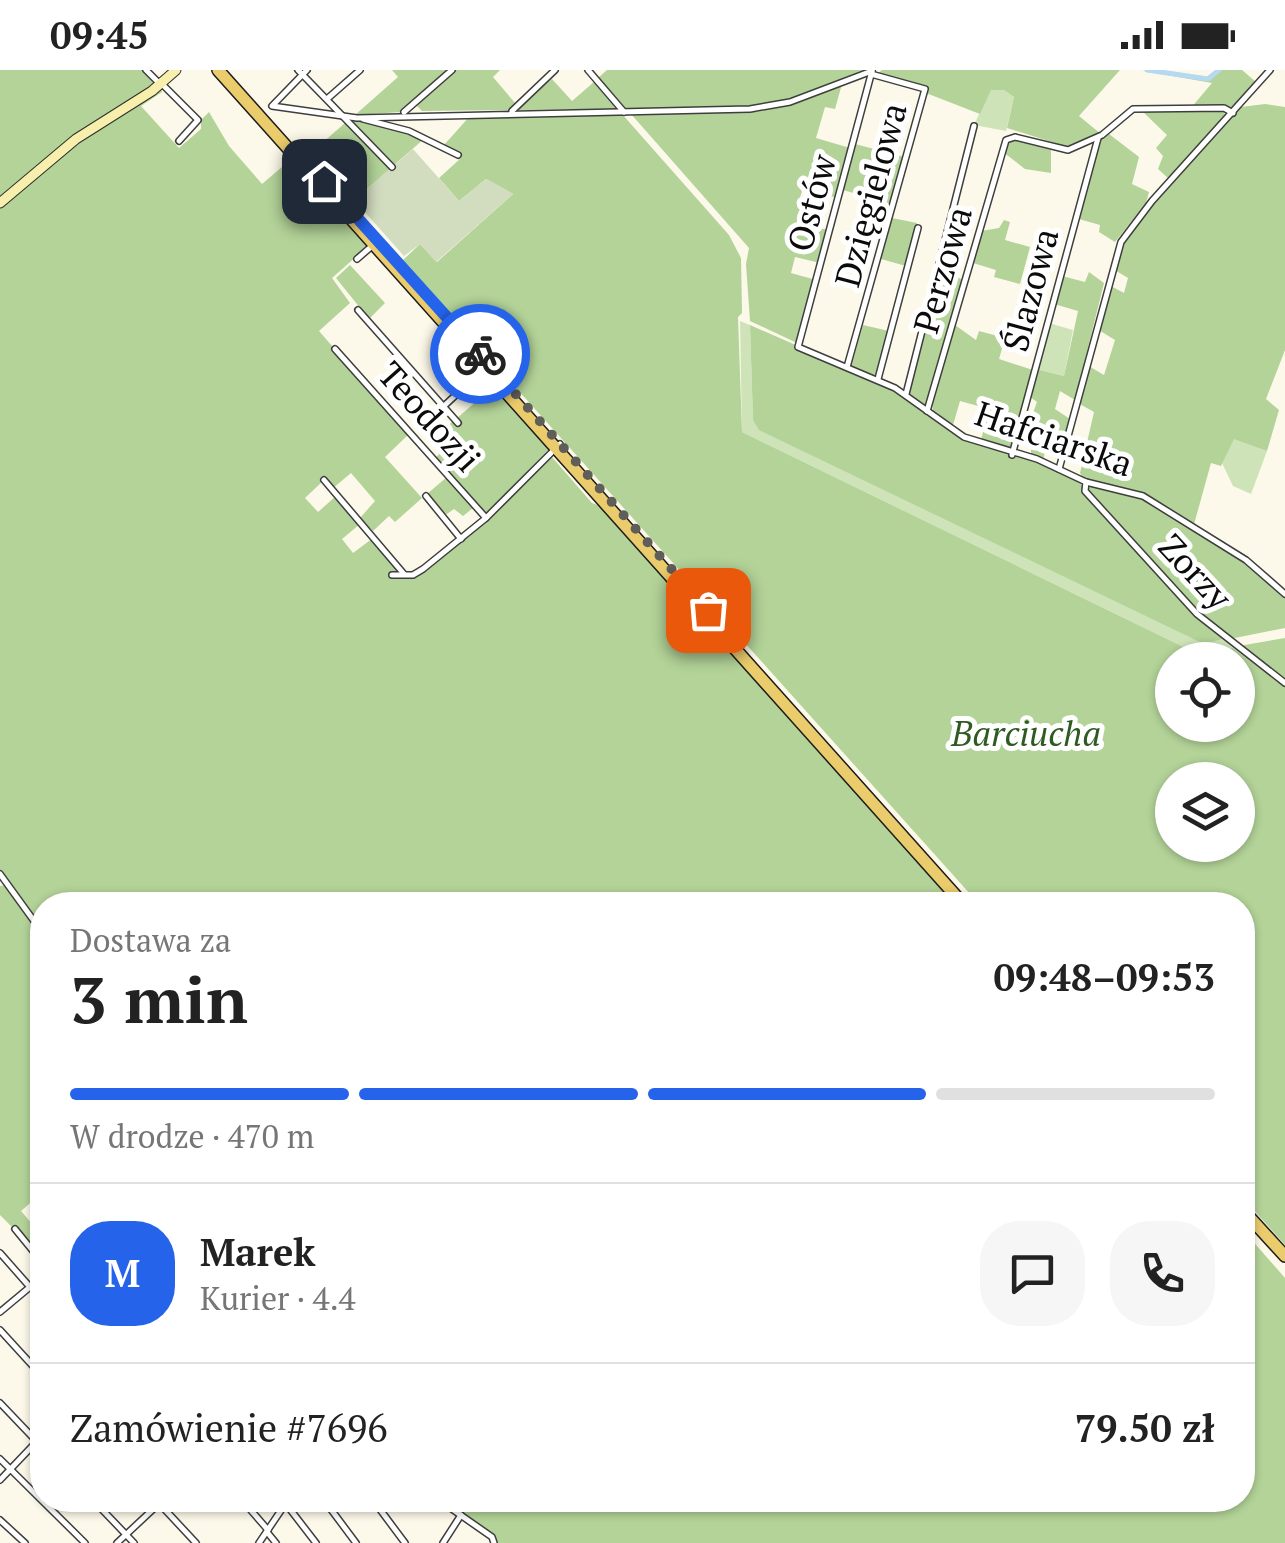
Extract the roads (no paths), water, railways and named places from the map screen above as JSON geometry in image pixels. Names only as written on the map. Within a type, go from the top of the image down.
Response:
[{"type":"main road","points":[[218,70],[487,366]]},
{"type":"main road","points":[[226,70],[956,892]]},
{"type":"main road","points":[[1255,1223],[1285,1256]]},
{"type":"main road","points":[[1255,1231],[1285,1264]]},
{"type":"street","points":[[146,70],[198,120],[179,141]]},
{"type":"street","points":[[0,203],[76,138],[161,84],[176,70]]},
{"type":"street","points":[[327,99],[360,70]]},
{"type":"street","points":[[402,114],[452,70]]},
{"type":"street","points":[[510,113],[556,70]]},
{"type":"street","points":[[588,70],[624,112]]},
{"type":"street","points":[[1059,468],[1115,254],[1152,200],[1270,70]]},
{"type":"street","points":[[392,168],[345,117],[327,99],[303,71],[272,106],[345,117],[357,118],[409,131],[458,155]]},
{"type":"street","points":[[357,118],[402,114],[750,110],[790,102],[873,72]]},
{"type":"street","name":"Ostów","points":[[798,347],[873,72]]},
{"type":"street","name":"Dzięgielowa","points":[[847,367],[925,90],[873,72]]},
{"type":"street","points":[[1098,138],[1133,110],[1224,108],[1233,112]]},
{"type":"street","points":[[906,395],[974,126]]},
{"type":"street","name":"Perzowa","points":[[927,412],[1005,142],[1015,137],[1068,150],[1098,138]]},
{"type":"street","name":"Ślazowa","points":[[1012,455],[1098,138]]},
{"type":"street","points":[[878,379],[918,228]]},
{"type":"street","points":[[357,260],[374,244]]},
{"type":"street","points":[[358,310],[458,423]]},
{"type":"street","name":"Hafciarska","points":[[798,347],[878,379],[964,437],[1059,468],[1086,482],[1143,496],[1246,560],[1285,594]]},
{"type":"street","name":"Teodozji","points":[[335,349],[486,518]]},
{"type":"street","points":[[443,407],[487,366]]},
{"type":"street","points":[[392,575],[417,573],[461,539],[558,446]]},
{"type":"street","points":[[324,480],[407,576]]},
{"type":"street","name":"Zorzy","points":[[1086,482],[1086,491],[1197,614],[1285,683]]},
{"type":"street","points":[[426,496],[461,539]]},
{"type":"street","points":[[0,874],[30,915]]},
{"type":"street","points":[[15,1230],[30,1248]]},
{"type":"street","points":[[0,1253],[30,1287],[0,1312]]},
{"type":"street","points":[[0,1330],[30,1363]]},
{"type":"street","points":[[0,1403],[30,1430]]},
{"type":"street","points":[[0,1480],[30,1448]]},
{"type":"street","points":[[0,1458],[30,1489]]},
{"type":"street","points":[[54,1512],[85,1543]]},
{"type":"street","points":[[105,1512],[134,1543]]},
{"type":"street","points":[[117,1543],[149,1512]]},
{"type":"street","points":[[169,1512],[196,1543]]},
{"type":"street","points":[[252,1512],[276,1543]]},
{"type":"street","points":[[260,1543],[280,1512]]},
{"type":"street","points":[[294,1512],[316,1543]]},
{"type":"street","points":[[333,1512],[356,1543]]},
{"type":"street","points":[[382,1512],[406,1543]]},
{"type":"street","points":[[457,1512],[493,1540]]},
{"type":"street","points":[[443,1543],[461,1515]]},
{"type":"street","points":[[0,1520],[25,1543]]},
{"type":"waterway","points":[[1147,70],[1208,79],[1219,70]]},
{"type":"park label","name":"Barciucha","points":[[1026,734]]}]
